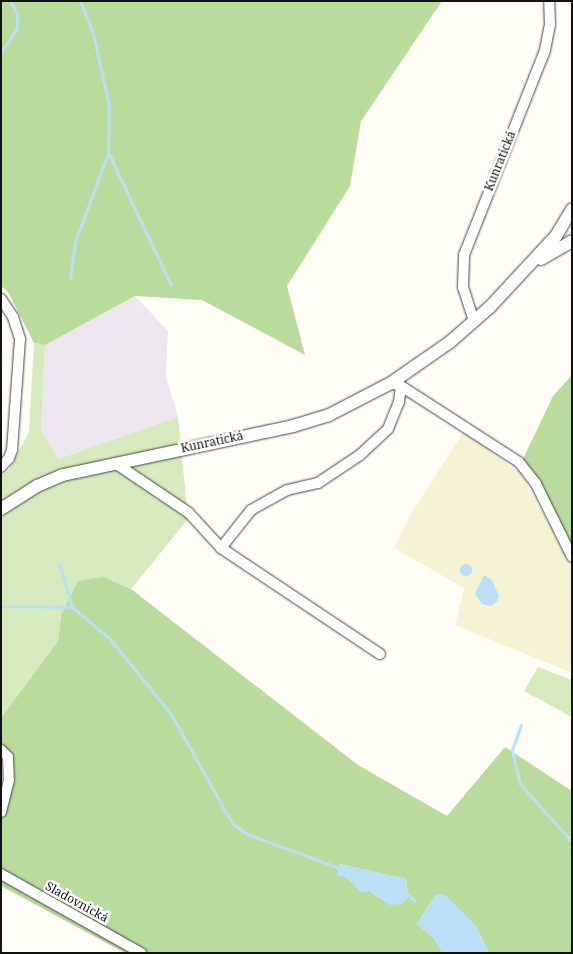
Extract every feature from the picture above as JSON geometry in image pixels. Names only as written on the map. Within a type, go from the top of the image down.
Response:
[{"type":"street","name":"Kunratická","points":[[474,321],[463,287],[464,255],[545,50],[550,25],[549,1]]},
{"type":"street","name":"Kunratická","points":[[556,236],[572,209]]},
{"type":"street","name":"Kunratická","points":[[1,509],[49,480],[115,463],[293,426],[329,415],[396,385],[474,321],[556,236],[572,223]]},
{"type":"street","points":[[530,265],[572,241]]},
{"type":"street","points":[[1,299],[13,317],[20,339],[12,450],[9,458],[1,467]]},
{"type":"street","points":[[221,548],[251,510],[287,490],[318,483],[360,455],[388,428],[399,402],[396,385]]},
{"type":"street","points":[[396,385],[518,462],[536,484],[572,557]]},
{"type":"street","points":[[115,463],[189,513],[221,548],[380,654]]},
{"type":"street","points":[[1,750],[8,757],[9,780],[1,812]]},
{"type":"street","name":"Sladovnická","points":[[1,874],[141,953]]},
{"type":"shaded area","points":[[135,296],[168,331],[166,377],[178,417],[58,459],[41,430],[45,345]]},
{"type":"shaded area","points":[[464,431],[522,475],[572,566],[572,673],[455,625],[464,588],[394,548],[409,517]]},
{"type":"green space","points":[[1,1],[442,1],[361,121],[350,186],[287,286],[305,355],[202,300],[135,296],[45,345],[34,343],[8,292],[1,286]]},
{"type":"green space","points":[[34,343],[45,345],[41,430],[58,459],[178,417],[188,519],[131,589],[104,577],[61,615],[58,641],[1,718],[1,475],[8,471],[29,432]]},
{"type":"green space","points":[[572,375],[572,547],[523,459],[553,396]]},
{"type":"green space","points":[[104,577],[131,589],[358,765],[447,816],[505,747],[572,791],[572,953],[489,953],[475,925],[436,894],[417,924],[434,938],[443,953],[125,953],[1,886],[1,812],[9,780],[1,748],[1,718],[58,641],[61,615],[78,581]],"holes":[[[339,864],[406,879],[408,899],[379,898],[370,891],[361,891],[347,878]]]},
{"type":"green space","points":[[538,667],[572,680],[572,717],[524,691]]},
{"type":"water","points":[[464,564],[468,564],[472,570],[468,576],[464,576],[460,572],[460,568]]},
{"type":"water","points":[[484,575],[492,580],[499,596],[497,602],[491,606],[482,604],[475,594]]},
{"type":"water","points":[[339,864],[406,879],[408,899],[402,904],[389,905],[370,891],[361,892],[347,878],[337,875]]},
{"type":"water","points":[[436,894],[444,894],[475,925],[489,953],[443,953],[434,938],[417,924]]},
{"type":"waterway","points":[[1,52],[17,28],[17,13],[10,1]]},
{"type":"waterway","points":[[80,1],[93,34],[109,105],[108,152],[171,285]]},
{"type":"waterway","points":[[70,278],[75,242],[108,153]]},
{"type":"waterway","points":[[60,565],[72,607]]},
{"type":"waterway","points":[[1,606],[72,607],[110,639],[171,714],[232,823],[247,834],[342,869]]},
{"type":"waterway","points":[[521,725],[512,750],[520,784],[572,842]]},
{"type":"waterway","points":[[406,893],[415,901]]}]
